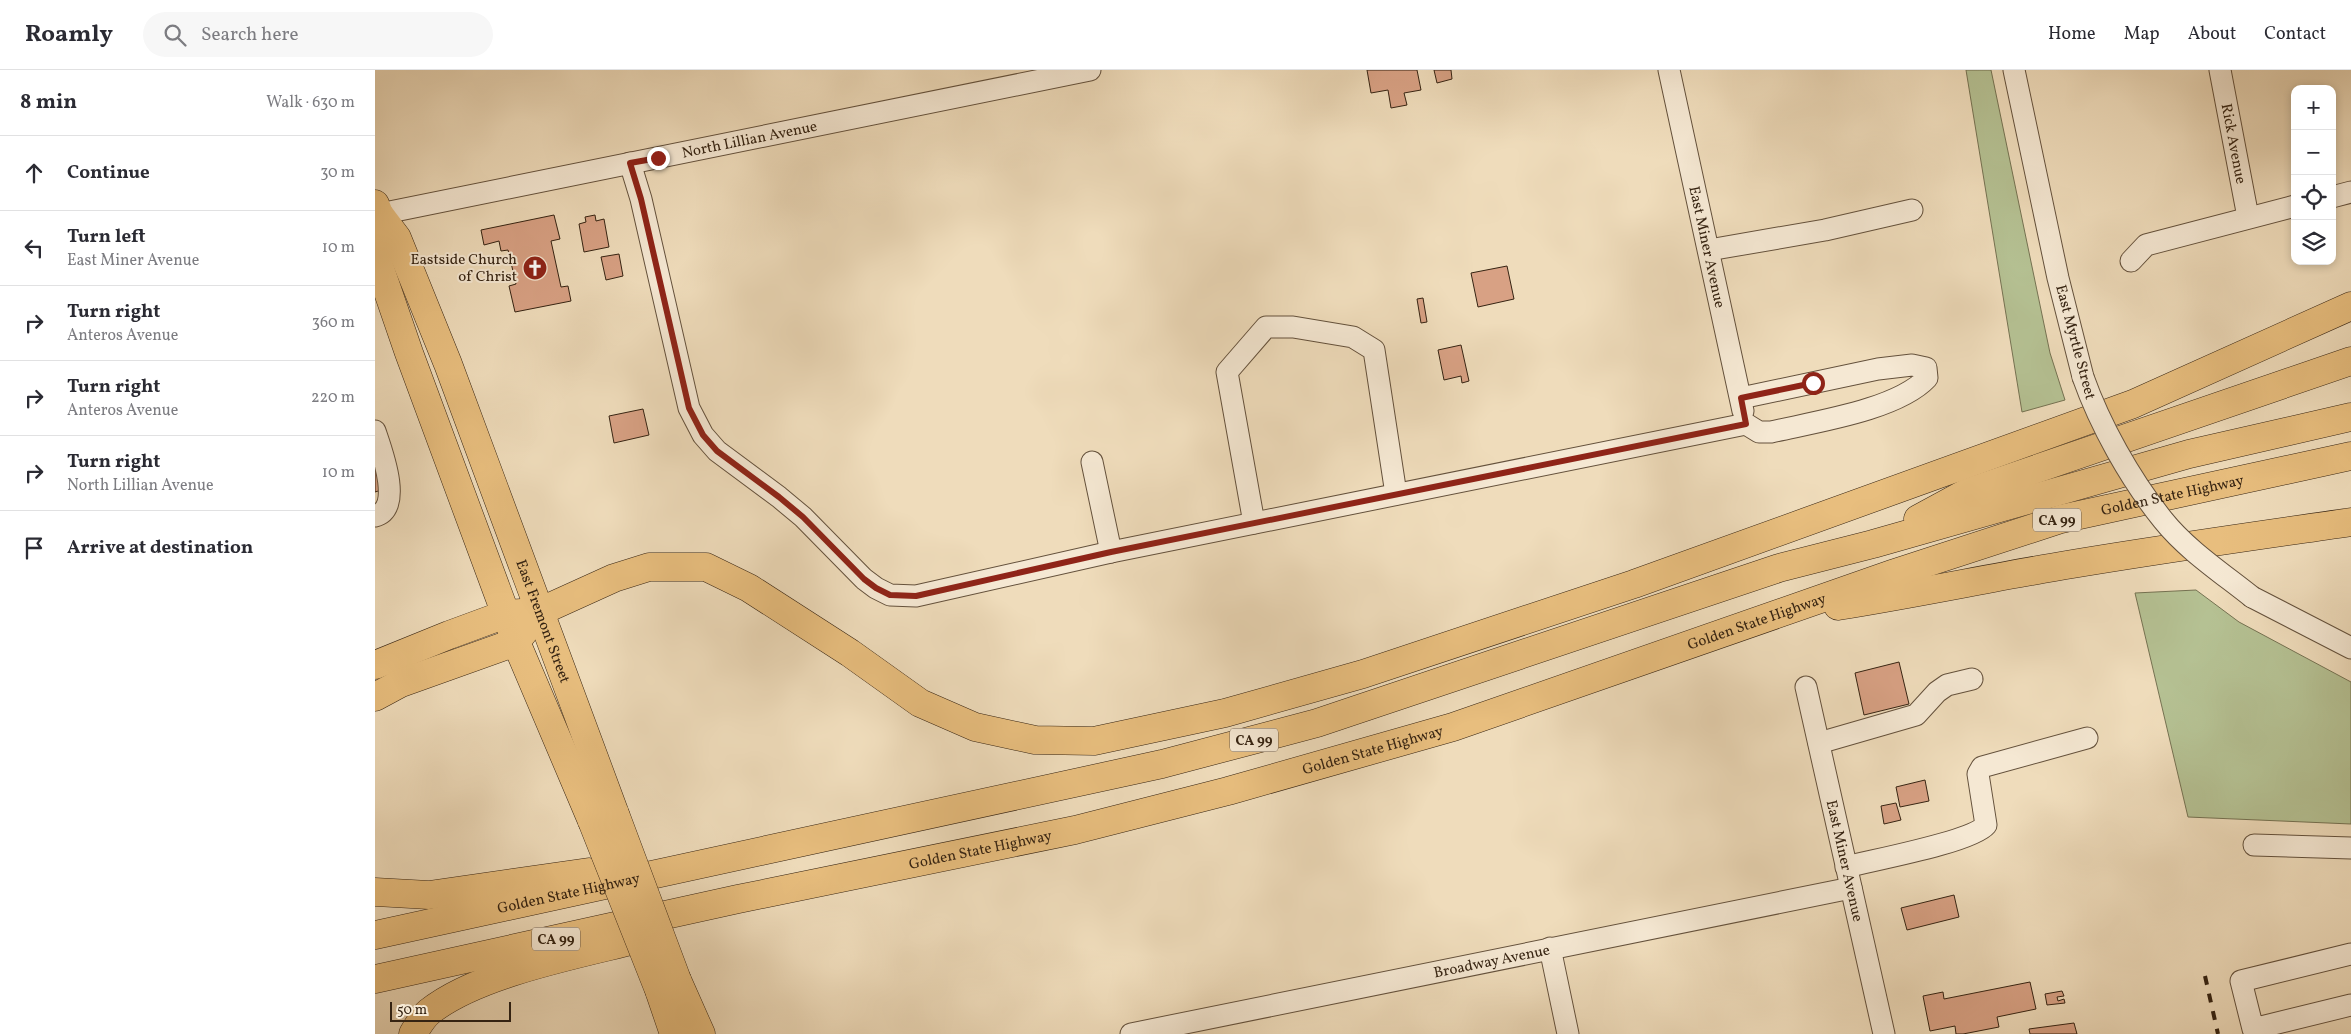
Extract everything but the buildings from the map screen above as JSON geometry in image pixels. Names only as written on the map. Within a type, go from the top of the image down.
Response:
[{"type":"main road","name":"East Fremont Street","points":[[376,211],[397,238],[448,364],[539,612],[604,818],[668,985],[701,1034]]},
{"type":"main road","name":"East Fremont Street","points":[[376,211],[377,260],[409,353],[516,642],[604,818]]},
{"type":"main road","points":[[375,665],[506,614],[539,612],[614,578],[649,567],[706,568],[758,593],[850,653],[920,703],[975,727],[1035,740],[1094,741],[1225,714],[1345,679],[1634,584],[2133,404],[2351,306]]},
{"type":"main road","points":[[1873,544],[1966,493],[2351,361]]},
{"type":"main road","name":"Golden State Highway","points":[[375,935],[1025,792],[1162,764],[1317,723],[1779,568],[1873,544],[2189,454],[2351,417]]},
{"type":"main road","name":"Golden State Highway","points":[[375,979],[737,899],[1075,830],[1294,773],[1453,727],[1772,615],[2061,519],[2351,456]]},
{"type":"main road","points":[[1772,615],[1899,596],[2141,552],[2351,522]]},
{"type":"main road","points":[[375,697],[401,683],[516,642],[539,612]]},
{"type":"main road","points":[[375,892],[429,895],[591,872],[621,882]]},
{"type":"main road","points":[[413,1034],[427,1014],[447,1000],[476,987],[537,965],[691,926],[737,899]]},
{"type":"main road","name":"East Fremont Street","points":[[668,985],[674,1034]]},
{"type":"street","name":"North Lillian Avenue","points":[[376,211],[630,163],[1020,77],[1090,70]]},
{"type":"street","name":"East Miner Avenue","points":[[1669,70],[1746,424]]},
{"type":"street","name":"East Myrtle Street","points":[[2015,70],[2058,278],[2083,377],[2094,408],[2111,438],[2145,495],[2164,520],[2199,554],[2252,597],[2351,648]]},
{"type":"street","name":"Rick Avenue","points":[[2220,70],[2248,217]]},
{"type":"street","points":[[630,163],[641,199],[689,408],[697,426],[717,451],[803,517],[864,579],[890,595],[916,596],[1111,552],[1746,424],[1759,432],[1771,432],[1872,408],[1918,388],[1927,378],[1926,368],[1912,365],[1878,369],[1741,398]]},
{"type":"street","points":[[2336,196],[2351,192]]},
{"type":"street","points":[[2131,262],[2146,244],[2291,207]]},
{"type":"street","points":[[1709,250],[1825,230],[1912,210]]},
{"type":"street","points":[[1253,523],[1227,372],[1266,327],[1293,327],[1353,337],[1374,350],[1396,494]]},
{"type":"street","points":[[375,430],[390,490],[387,508],[382,514],[375,516]]},
{"type":"street","points":[[1092,462],[1111,552]]},
{"type":"street","points":[[1819,743],[1916,715],[1937,692],[1947,686],[1973,679]]},
{"type":"street","name":"East Miner Avenue","points":[[1806,687],[1884,1034]]},
{"type":"street","points":[[1846,866],[1937,845],[1981,831],[1987,825],[1978,774],[1982,768],[2087,738]]},
{"type":"street","points":[[2254,845],[2351,848]]},
{"type":"street","name":"Broadway Avenue","points":[[1131,1034],[1851,888]]},
{"type":"street","points":[[1550,948],[1568,1034]]},
{"type":"street","points":[[2351,954],[2241,981],[2253,1029],[2351,1006]]},
{"type":"green space","points":[[1966,70],[1991,70],[2050,353],[2065,400],[2022,412]]},
{"type":"green space","points":[[2196,590],[2239,622],[2351,682],[2351,824],[2188,817],[2135,593]]},
{"type":"railway","points":[[2205,976],[2218,1034]]},
{"type":"place","name":"Eastside Church of Christ","points":[[535,268]]},
{"type":"route","points":[[658,158],[630,163],[641,199],[689,408],[697,426],[717,451],[803,517],[864,579],[890,595],[916,596],[1111,552],[1746,424],[1741,398],[1813,383]]}]
